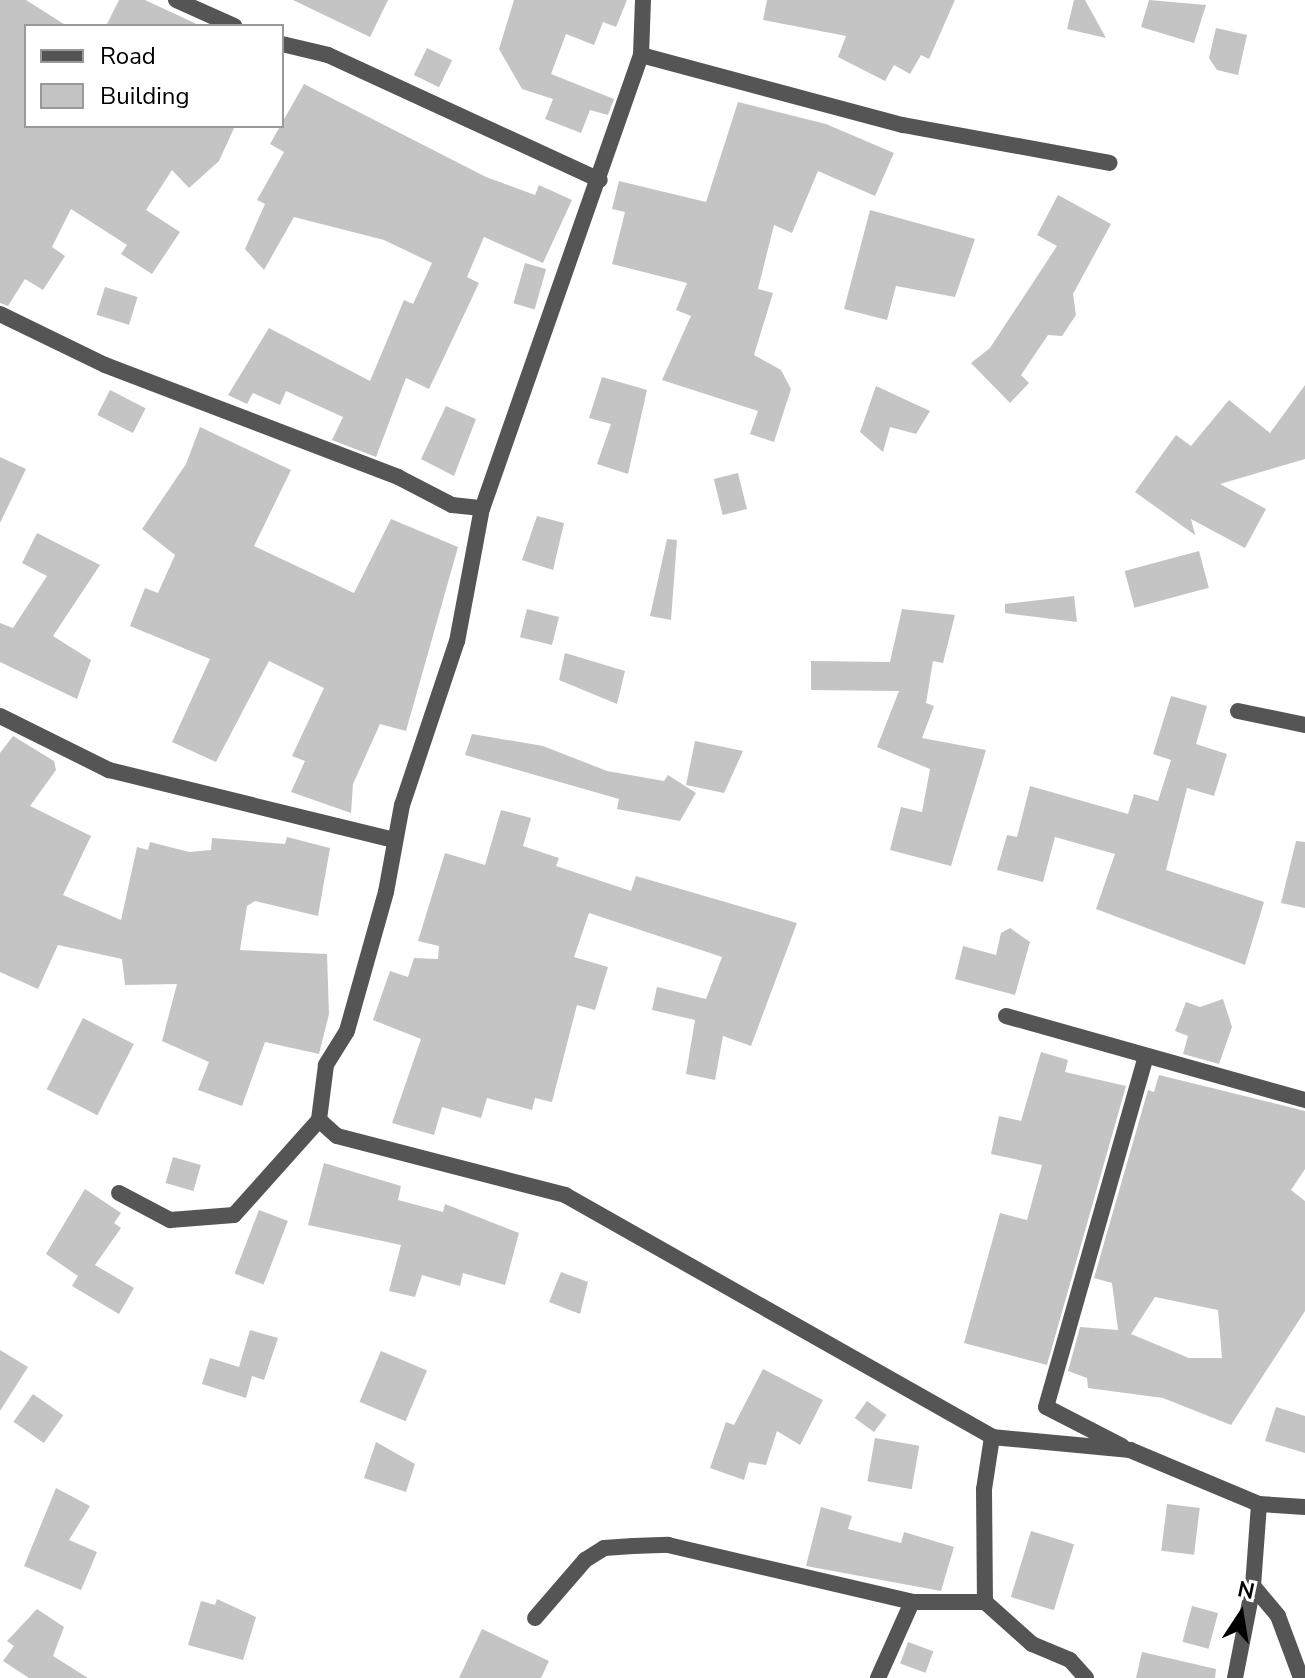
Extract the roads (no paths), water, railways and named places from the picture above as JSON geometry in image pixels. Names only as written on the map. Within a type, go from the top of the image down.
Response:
[{"type":"street","points":[[176,0],[230,24]]},
{"type":"street","points":[[119,1193],[170,1220],[234,1215],[300,1133],[319,1120],[326,1065],[347,1031],[394,840],[457,641],[482,508],[600,180],[641,55],[643,0]]},
{"type":"street","points":[[284,44],[328,55],[600,180]]},
{"type":"street","points":[[641,55],[903,125],[1110,163]]},
{"type":"street","points":[[0,314],[105,365],[398,477],[452,505],[482,508]]},
{"type":"street","points":[[1238,711],[1305,725]]},
{"type":"street","points":[[0,716],[109,770],[394,840]]},
{"type":"street","points":[[1006,1016],[1305,1100]]},
{"type":"street","points":[[1146,1056],[1046,1407],[1130,1450],[1259,1504],[1305,1507]]},
{"type":"street","points":[[319,1120],[337,1136],[565,1195],[992,1437],[1130,1450]]},
{"type":"street","points":[[985,1602],[984,1489],[992,1437]]},
{"type":"street","points":[[1235,1678],[1253,1586],[1259,1504]]},
{"type":"street","points":[[535,1618],[568,1572],[604,1548],[668,1545],[912,1602],[985,1602],[1032,1644],[1070,1660],[1086,1678]]},
{"type":"street","points":[[1253,1586],[1278,1616],[1301,1678]]},
{"type":"street","points":[[878,1678],[912,1602]]}]
